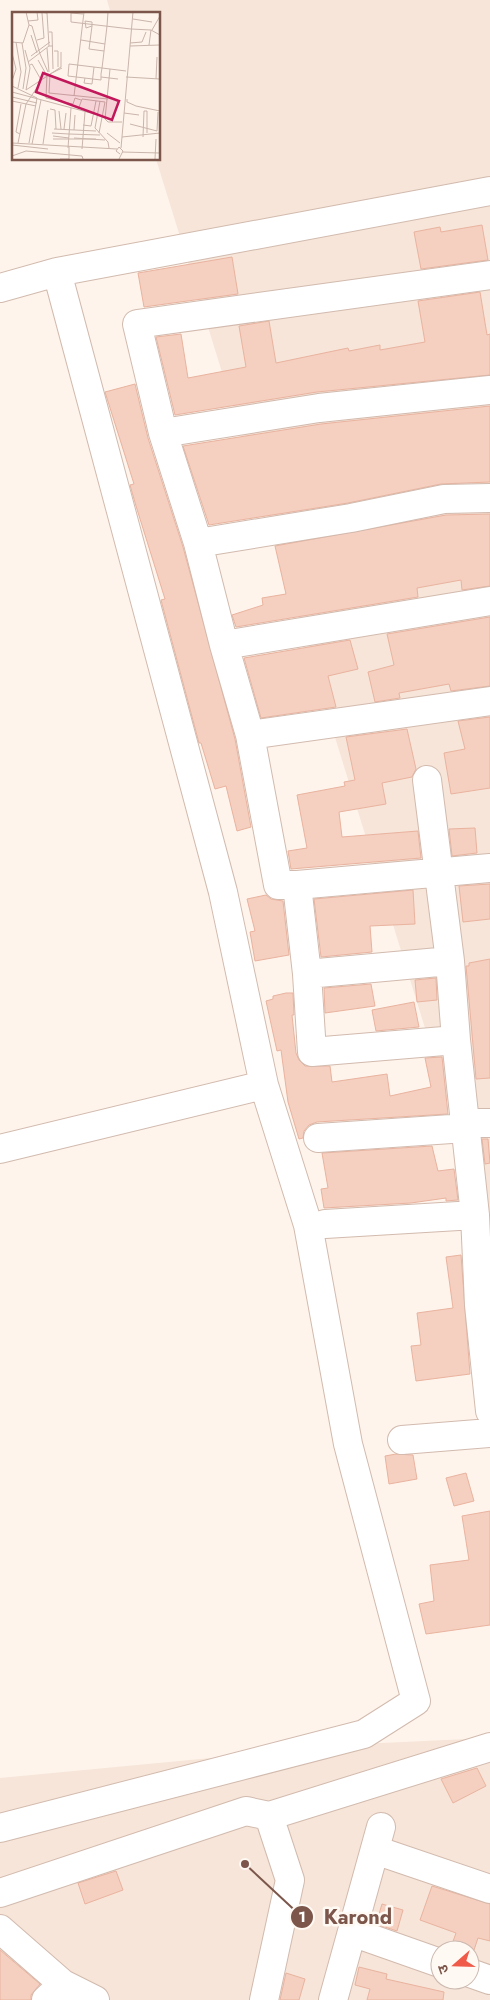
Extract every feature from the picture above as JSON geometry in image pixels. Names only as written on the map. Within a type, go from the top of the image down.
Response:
[{"type":"street","points":[[0,288],[56,272],[490,191]]},
{"type":"street","points":[[0,1828],[364,1734],[416,1701],[348,1444],[308,1225],[264,1085],[221,882],[56,272]]},
{"type":"street","points":[[490,275],[137,324],[162,433],[198,543],[224,645],[250,735],[278,884],[297,885],[490,868]]},
{"type":"street","points":[[162,433],[319,408],[490,390]]},
{"type":"street","points":[[198,543],[351,518],[444,499],[490,498]]},
{"type":"street","points":[[224,645],[490,601]]},
{"type":"street","points":[[250,735],[490,701]]},
{"type":"street","points":[[427,780],[440,871],[456,1040],[478,1125],[475,1215],[485,1293],[490,1411]]},
{"type":"street","points":[[297,885],[307,974],[312,1052],[456,1040]]},
{"type":"street","points":[[307,974],[450,961]]},
{"type":"street","points":[[0,1148],[264,1085]]},
{"type":"street","points":[[318,1138],[478,1125]]},
{"type":"street","points":[[325,1224],[475,1215]]},
{"type":"street","points":[[402,1440],[490,1433]]},
{"type":"street","points":[[0,1893],[246,1811],[269,1816],[490,1747]]},
{"type":"street","points":[[264,2000],[290,1880],[269,1816]]},
{"type":"street","points":[[333,2000],[378,1839],[490,1889]]},
{"type":"street","points":[[352,1932],[430,1959]]},
{"type":"street","points":[[1,1933],[54,1992],[95,2000]]},
{"type":"shaded area","points":[[107,0],[490,0],[490,1238],[156,160],[160,160],[160,12],[110,12]]},
{"type":"shaded area","points":[[490,1738],[490,2000],[0,2000],[0,1778],[360,1744]]},
{"type":"building","points":[[482,225],[488,260],[421,269],[414,232],[440,227],[441,232]]},
{"type":"building","points":[[232,257],[238,294],[144,307],[138,273]]},
{"type":"building","points":[[480,292],[487,335],[490,334],[490,375],[317,392],[175,415],[156,337],[181,334],[188,378],[246,367],[239,326],[269,321],[276,363],[348,348],[349,351],[380,345],[380,350],[425,342],[418,301]]},
{"type":"building","points":[[135,384],[148,438],[183,547],[235,739],[251,827],[237,831],[226,786],[215,789],[201,743],[199,743],[161,600],[165,599],[130,485],[134,484],[105,392]]},
{"type":"building","points":[[490,406],[490,482],[441,484],[348,503],[209,525],[183,446],[321,424]]},
{"type":"building","points":[[490,514],[490,586],[462,590],[461,580],[417,588],[418,597],[236,627],[232,615],[263,605],[262,598],[286,594],[275,546],[446,515]]},
{"type":"building","points":[[490,617],[490,686],[451,691],[449,684],[399,693],[400,698],[375,702],[368,672],[394,665],[387,634]]},
{"type":"building","points":[[350,640],[358,669],[328,676],[336,707],[261,718],[244,658]]},
{"type":"building","points":[[490,717],[490,788],[451,794],[444,753],[465,749],[458,721]]},
{"type":"building","points":[[407,729],[416,769],[412,777],[382,783],[386,804],[339,812],[342,837],[418,831],[421,858],[291,869],[288,851],[307,848],[297,795],[345,786],[344,782],[355,780],[346,737]]},
{"type":"building","points":[[475,828],[477,853],[452,856],[449,829]]},
{"type":"building","points":[[490,884],[490,919],[463,922],[459,886]]},
{"type":"building","points":[[413,890],[415,924],[370,926],[372,952],[321,957],[314,899]]},
{"type":"building","points":[[266,895],[271,899],[283,901],[289,955],[255,961],[250,932],[255,931],[247,899]]},
{"type":"building","points":[[490,959],[490,1078],[476,1079],[466,966],[469,966],[469,963]]},
{"type":"building","points":[[436,978],[437,1000],[417,1002],[415,980]]},
{"type":"building","points":[[371,984],[375,1006],[325,1013],[324,988]]},
{"type":"building","points":[[293,993],[294,1015],[292,1015],[296,1053],[299,1060],[305,1066],[330,1066],[332,1082],[387,1074],[390,1096],[431,1087],[425,1058],[442,1057],[448,1114],[317,1122],[309,1125],[304,1131],[303,1138],[299,1139],[288,1102],[281,1050],[277,1051],[266,1001],[273,999],[273,996]]},
{"type":"building","points":[[414,1002],[419,1027],[376,1031],[372,1010]]},
{"type":"building","points":[[482,1139],[488,1139],[490,1163],[485,1164]]},
{"type":"building","points":[[432,1146],[438,1171],[454,1169],[458,1200],[446,1201],[446,1198],[411,1203],[324,1208],[321,1189],[328,1188],[322,1153]]},
{"type":"building","points":[[461,1255],[470,1374],[416,1381],[411,1346],[421,1345],[417,1313],[453,1308],[446,1257]]},
{"type":"building","points":[[396,1454],[413,1455],[417,1479],[389,1484],[385,1456]]},
{"type":"building","points":[[466,1473],[474,1501],[454,1506],[446,1478]]},
{"type":"building","points":[[490,1511],[490,1625],[426,1634],[419,1604],[434,1601],[430,1565],[469,1560],[462,1516]]},
{"type":"building","points":[[477,1768],[486,1786],[453,1803],[441,1779]]},
{"type":"building","points":[[116,1871],[123,1890],[85,1904],[78,1883]]},
{"type":"building","points":[[432,1886],[490,1904],[490,1941],[478,1938],[477,1940],[454,1940],[456,1933],[420,1920]]},
{"type":"building","points":[[382,1904],[403,1910],[397,1931],[376,1924]]},
{"type":"building","points":[[0,1950],[40,1984],[31,1995],[31,2000],[0,2000]]},
{"type":"building","points":[[359,1967],[387,1974],[386,1979],[444,1992],[443,2000],[367,2000],[370,1989],[355,1985]]},
{"type":"building","points":[[286,1973],[305,1979],[299,2000],[280,2000]]},
{"type":"place","name":"Karond","points":[[245,1864]]}]
